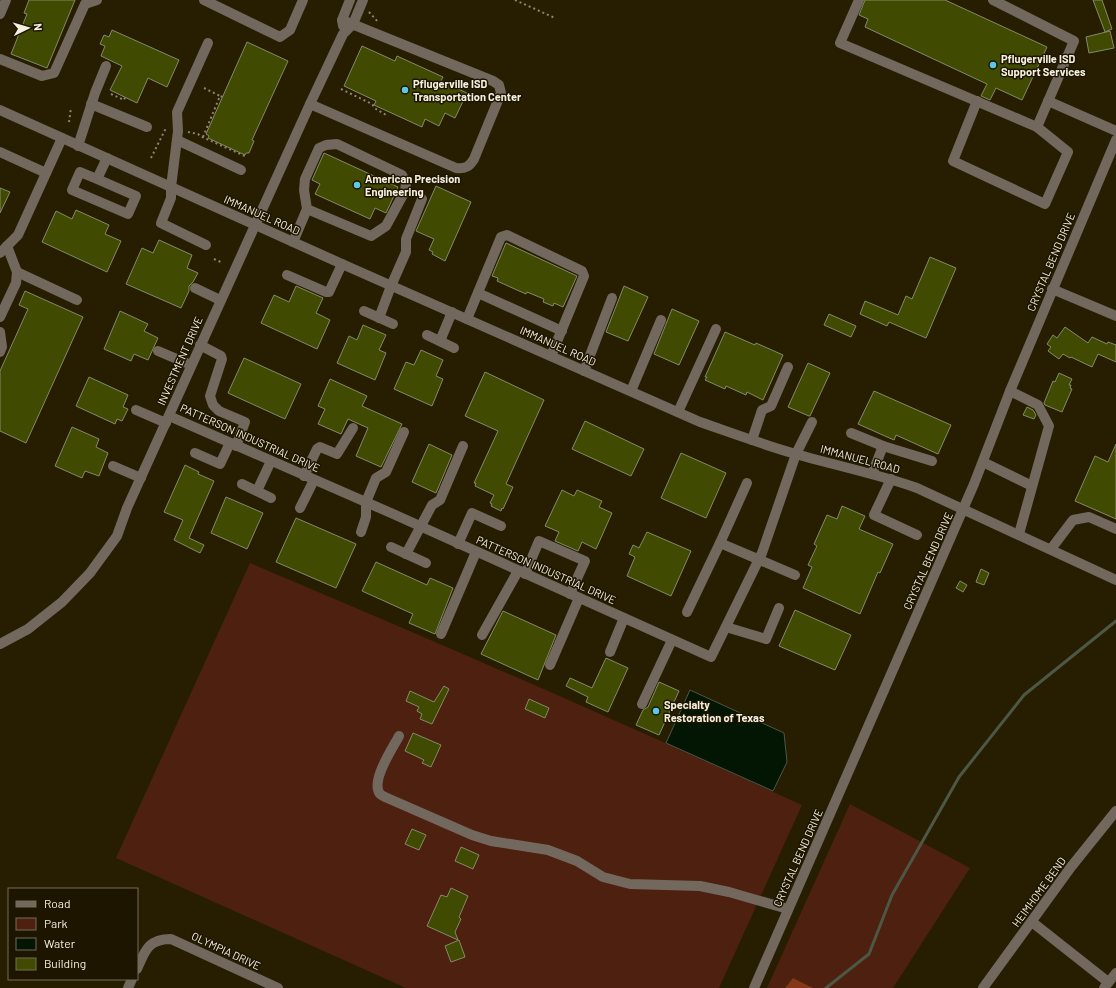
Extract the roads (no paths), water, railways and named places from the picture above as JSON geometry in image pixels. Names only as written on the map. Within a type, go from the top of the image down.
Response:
[{"type":"street","points":[[0,14],[6,0]]},
{"type":"street","points":[[0,60],[42,76],[54,73],[85,4],[97,0]]},
{"type":"street","points":[[204,0],[280,37],[290,30],[303,0]]},
{"type":"street","points":[[343,34],[342,20],[350,0]]},
{"type":"street","points":[[343,34],[353,24],[364,0]]},
{"type":"street","points":[[859,0],[840,43],[977,101],[1037,128],[1068,152],[1045,204],[953,161],[977,101]]},
{"type":"street","points":[[993,0],[1074,41],[1037,128]]},
{"type":"street","points":[[310,104],[456,168],[463,169],[470,166],[501,94],[499,86],[493,81],[342,20]]},
{"type":"street","name":"INVESTMENT DRIVE","points":[[0,644],[34,624],[62,602],[90,573],[117,536],[127,508],[220,300],[343,34]]},
{"type":"street","points":[[206,245],[161,223],[171,198],[177,140],[177,112],[208,43]]},
{"type":"street","points":[[78,146],[91,104],[106,66]]},
{"type":"street","points":[[1048,102],[1116,131]]},
{"type":"street","points":[[91,104],[147,127]]},
{"type":"street","name":"IMMANUEL ROAD","points":[[0,110],[391,286],[700,422],[796,454],[892,479],[917,488],[1116,580]]},
{"type":"street","points":[[0,317],[16,283],[16,272],[3,250],[18,235],[62,138]]},
{"type":"street","points":[[177,140],[241,170]]},
{"type":"street","name":"CRYSTAL BEND DRIVE","points":[[754,988],[964,509],[1052,288],[1116,140]]},
{"type":"street","points":[[293,242],[307,209],[304,190],[305,179],[319,148],[326,145],[337,144],[402,175],[406,183],[405,191],[386,226],[371,236],[307,209]]},
{"type":"street","points":[[0,152],[46,173]]},
{"type":"street","points":[[97,179],[107,158]]},
{"type":"street","points":[[80,172],[97,179],[136,196],[128,214],[72,190],[80,172]]},
{"type":"street","points":[[379,318],[406,252],[406,239],[422,199]]},
{"type":"street","points":[[467,319],[501,238],[507,235],[582,271],[584,276],[551,356]]},
{"type":"street","points":[[287,275],[329,292],[342,264]]},
{"type":"street","points":[[16,272],[77,300]]},
{"type":"street","points":[[195,288],[220,300]]},
{"type":"street","points":[[1052,288],[1116,316]]},
{"type":"street","points":[[478,293],[562,331]]},
{"type":"street","points":[[584,371],[612,298]]},
{"type":"street","points":[[364,311],[393,324]]},
{"type":"street","points":[[440,341],[452,312]]},
{"type":"street","points":[[631,391],[660,320]]},
{"type":"street","points":[[678,412],[716,328]]},
{"type":"street","points":[[0,332],[2,347],[0,352]]},
{"type":"street","points":[[427,335],[454,348]]},
{"type":"street","points":[[195,452],[220,464],[233,445],[245,422],[219,411],[213,405],[210,396],[222,359],[221,356],[200,345]]},
{"type":"street","points":[[158,351],[191,365]]},
{"type":"street","points":[[752,440],[762,410],[771,406],[788,368]]},
{"type":"street","points":[[1010,391],[1038,405],[1049,426],[1019,534]]},
{"type":"street","name":"PATTERSON INDUSTRIAL DRIVE","points":[[136,410],[168,419],[271,461],[420,526],[711,657],[759,559],[796,454],[812,422]]},
{"type":"street","points":[[300,508],[317,449],[320,447],[336,454],[353,428]]},
{"type":"street","points":[[361,532],[366,517],[366,502],[376,478],[386,472],[404,432]]},
{"type":"street","points":[[852,433],[883,446],[932,461]]},
{"type":"street","points":[[406,554],[432,505],[440,500],[463,446]]},
{"type":"street","points":[[872,474],[883,446]]},
{"type":"street","points":[[257,491],[271,461]]},
{"type":"street","points":[[983,462],[1032,486]]},
{"type":"street","points":[[113,466],[141,478]]},
{"type":"street","points":[[892,479],[874,515],[917,535]]},
{"type":"street","points":[[687,612],[747,483]]},
{"type":"street","points":[[242,484],[271,498]]},
{"type":"street","points":[[458,544],[472,513],[501,526]]},
{"type":"street","points":[[1051,550],[1073,520],[1089,517],[1116,529]]},
{"type":"street","points":[[482,635],[522,572],[539,541],[585,561],[550,665]]},
{"type":"street","points":[[720,543],[795,575]]},
{"type":"street","points":[[391,547],[426,563]]},
{"type":"street","points":[[442,634],[476,552]]},
{"type":"street","points":[[726,626],[766,639],[779,608]]},
{"type":"street","points":[[610,652],[624,618]]},
{"type":"street","points":[[642,704],[672,640]]},
{"type":"street","points":[[399,736],[378,777],[377,786],[379,793],[385,798],[472,835],[491,841],[548,850],[577,861],[603,877],[630,884],[700,886],[729,892],[788,909]]},
{"type":"street","name":"HEIMHOME BEND","points":[[983,988],[1071,867],[1116,811]]},
{"type":"street","points":[[1032,922],[1106,985],[1116,973]]},
{"type":"street","name":"OLYMPIA DRIVE","points":[[138,967],[148,947],[155,941],[171,939],[278,988]]},
{"type":"water","points":[[690,690],[784,733],[787,762],[773,791],[666,743]]},
{"type":"waterway","points":[[826,988],[869,954],[892,895],[959,777],[1024,695],[1116,621]]},
{"type":"place","name":"Pflugerville ISD Support Services","points":[[993,65]]},
{"type":"place","name":"Pflugerville ISD Transportation Center","points":[[405,90]]},
{"type":"place","name":"American Precision Engineering","points":[[357,185]]},
{"type":"place","name":"Specialty Restoration of Texas","points":[[656,711]]}]
